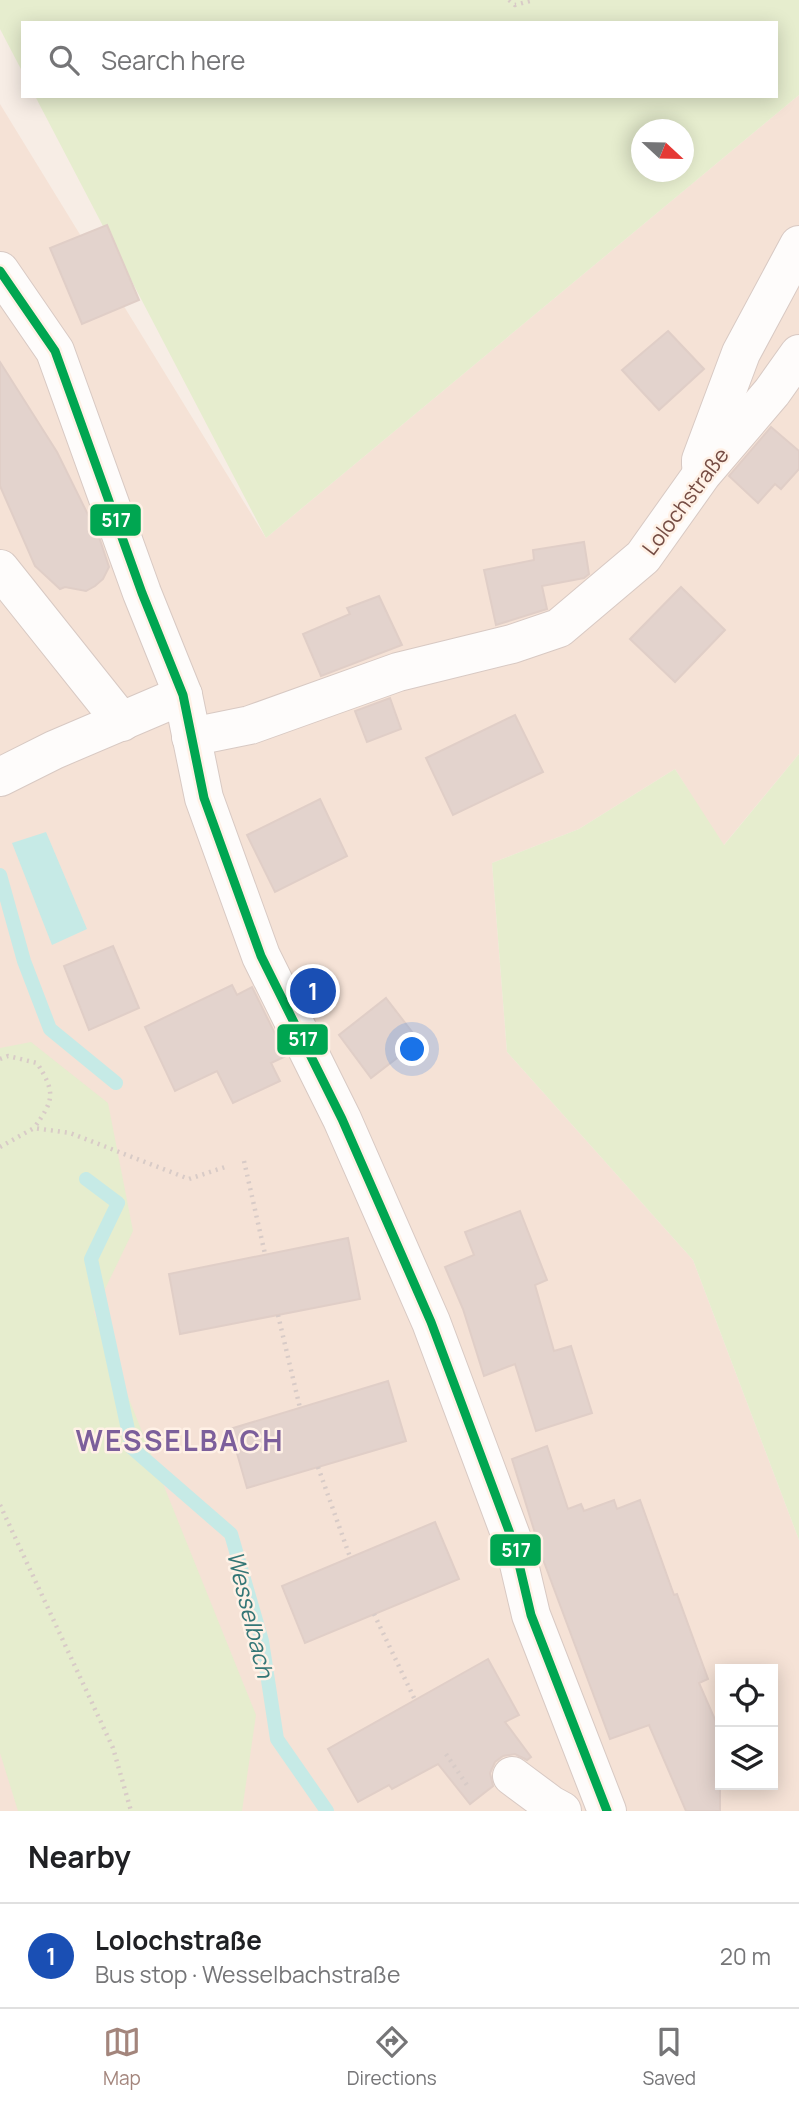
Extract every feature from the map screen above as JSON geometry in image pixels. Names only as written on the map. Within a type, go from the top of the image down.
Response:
[{"type":"street","points":[[702,474],[701,460],[741,353],[799,245]]},
{"type":"street","points":[[0,271],[55,351],[142,593],[183,695],[204,798],[261,956],[347,1130],[431,1322],[515,1546],[531,1615],[607,1811]]},
{"type":"street","name":"Lolochstraße","points":[[191,737],[250,725],[398,672],[512,644],[559,628],[643,557],[702,474],[772,392],[799,354]]},
{"type":"street","points":[[0,569],[121,722]]},
{"type":"street","points":[[0,777],[54,750],[183,695]]},
{"type":"street","points":[[512,1776],[562,1811]]},
{"type":"path","points":[[509,0],[515,5],[534,0]]},
{"type":"path","points":[[0,1059],[8,1056],[37,1063],[49,1083],[50,1106],[34,1128],[1,1145]]},
{"type":"path","points":[[34,1128],[70,1133],[189,1179],[225,1167]]},
{"type":"path","points":[[244,1161],[265,1254]]},
{"type":"path","points":[[278,1315],[300,1408]]},
{"type":"path","points":[[318,1467],[350,1557]]},
{"type":"path","points":[[0,1505],[113,1748],[131,1811]]},
{"type":"path","points":[[374,1614],[415,1700]]},
{"type":"path","points":[[446,1754],[471,1791]]},
{"type":"shaded area","points":[[799,95],[799,754],[723,846],[675,769],[579,829],[492,863],[507,1052],[693,1260],[799,1540],[799,1811],[0,1811],[0,104],[266,538]]},
{"type":"green space","points":[[0,0],[799,0],[799,95],[266,538],[36,98],[778,98],[778,21],[21,21],[21,69],[0,29]]},
{"type":"green space","points":[[799,754],[799,1540],[693,1260],[507,1052],[492,863],[579,829],[675,769],[724,845]]},
{"type":"green space","points":[[31,1042],[108,1103],[133,1231],[94,1312],[256,1715],[242,1811],[18,1811],[0,1753],[0,1048]]},
{"type":"water","points":[[46,832],[87,929],[52,945],[12,843]]},
{"type":"building","points":[[107,225],[139,300],[82,324],[50,248]]},
{"type":"building","points":[[668,331],[704,369],[659,410],[622,370]]},
{"type":"building","points":[[0,362],[57,452],[99,537],[109,567],[103,579],[86,591],[65,587],[60,589],[35,566],[0,486]]},
{"type":"building","points":[[771,427],[799,451],[799,469],[781,489],[775,484],[758,503],[729,476]]},
{"type":"building","points":[[584,542],[589,574],[584,578],[542,586],[547,609],[496,625],[484,570],[534,560],[533,550]]},
{"type":"building","points":[[681,587],[725,630],[675,682],[630,639]]},
{"type":"building","points":[[379,596],[402,645],[321,676],[303,634],[350,614],[347,608]]},
{"type":"building","points":[[390,698],[401,729],[367,742],[355,711]]},
{"type":"building","points":[[515,715],[543,772],[453,815],[426,758]]},
{"type":"building","points":[[320,799],[347,856],[275,892],[247,835]]},
{"type":"building","points":[[113,946],[139,1008],[89,1030],[64,966]]},
{"type":"building","points":[[232,985],[237,995],[252,987],[286,1056],[271,1063],[280,1081],[233,1103],[217,1071],[175,1091],[145,1027]]},
{"type":"building","points":[[386,998],[419,1041],[371,1078],[339,1035]]},
{"type":"building","points":[[520,1211],[547,1280],[535,1285],[554,1351],[571,1346],[592,1413],[536,1431],[515,1364],[484,1376],[463,1309],[445,1267],[474,1255],[465,1232]]},
{"type":"building","points":[[348,1238],[360,1299],[180,1334],[169,1274]]},
{"type":"building","points":[[388,1381],[406,1441],[247,1488],[230,1429]]},
{"type":"building","points":[[547,1446],[568,1509],[581,1504],[584,1511],[614,1500],[617,1509],[640,1500],[708,1679],[699,1683],[715,1720],[715,1790],[720,1790],[720,1811],[686,1811],[649,1725],[610,1739],[544,1562],[512,1459]]},
{"type":"building","points":[[435,1522],[459,1579],[305,1643],[282,1586]]},
{"type":"building","points":[[488,1659],[519,1715],[505,1722],[531,1757],[527,1760],[515,1754],[503,1756],[495,1762],[490,1773],[493,1786],[470,1804],[438,1764],[392,1789],[389,1785],[358,1802],[328,1749]]},
{"type":"waterway","name":"Wesselbach","points":[[0,875],[24,961],[50,1029],[116,1083]]},
{"type":"waterway","name":"Wesselbach","points":[[86,1179],[118,1203],[91,1259],[132,1448],[231,1534],[262,1641],[277,1739],[327,1811]]},
{"type":"transit line","name":"517","points":[[0,271],[55,351],[142,593],[183,695],[204,798],[261,956],[342,1119],[431,1322],[515,1547],[531,1615],[607,1811]]},
{"type":"place","name":"Lolochstraße","points":[[313,991]]},
{"type":"district","name":"WESSELBACH","points":[[180,1440]]}]
